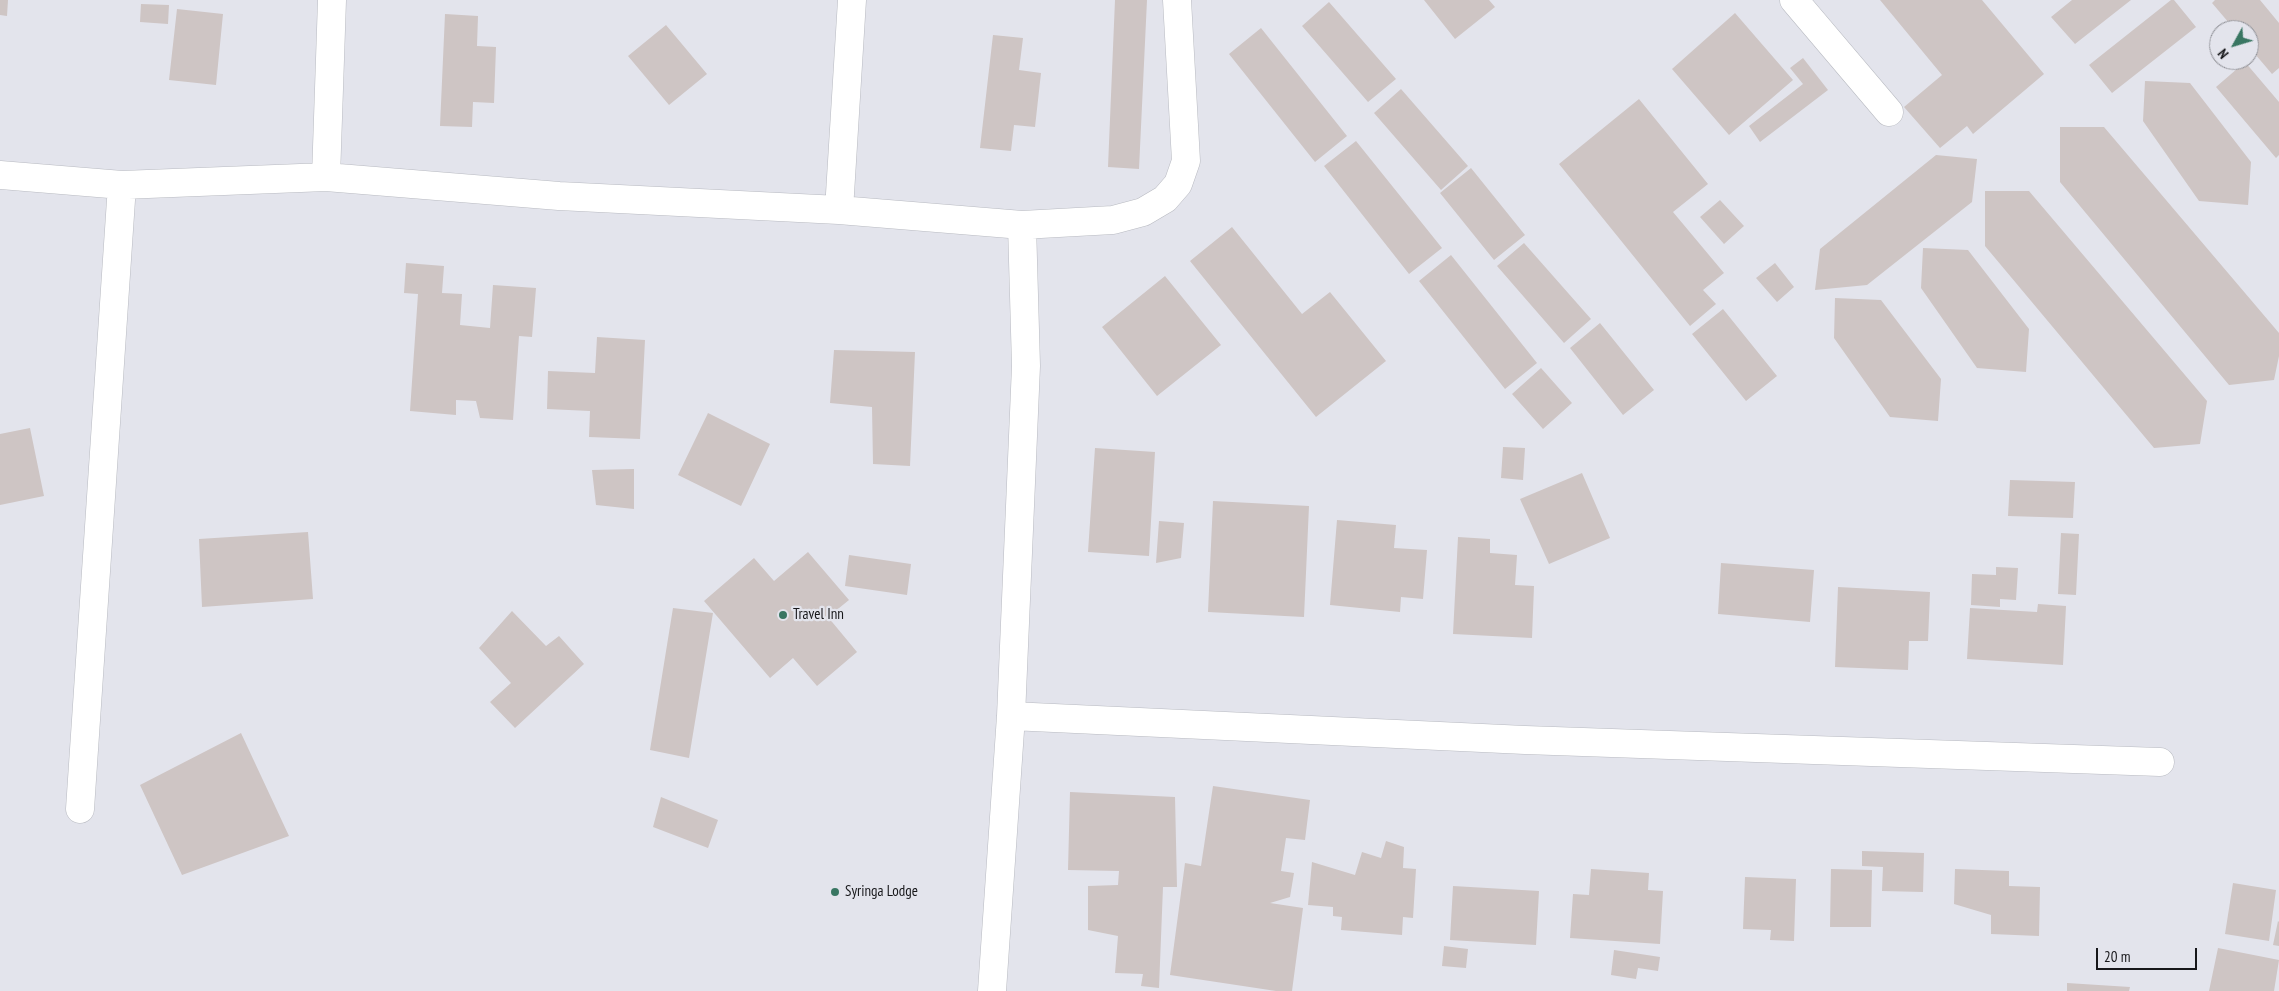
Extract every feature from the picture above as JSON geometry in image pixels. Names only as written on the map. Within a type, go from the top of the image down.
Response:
[{"type":"street","points":[[326,178],[332,0]]},
{"type":"street","points":[[839,210],[852,0]]},
{"type":"street","points":[[0,175],[122,185],[326,178],[559,196],[839,210],[1022,226],[1113,220],[1143,212],[1165,199],[1178,184],[1186,161],[1176,0]]},
{"type":"street","points":[[1794,0],[1889,112]]},
{"type":"street","points":[[80,809],[122,185]]},
{"type":"street","points":[[992,991],[1010,716],[1026,366],[1022,226]]},
{"type":"street","points":[[1010,716],[1525,740],[2160,762]]},
{"type":"building","points":[[0,0],[8,0],[7,16],[0,15]]},
{"type":"building","points":[[1115,0],[1147,0],[1139,169],[1108,167]]},
{"type":"building","points":[[1424,0],[1489,0],[1495,7],[1455,39]]},
{"type":"building","points":[[1880,0],[1982,0],[2044,74],[1973,134],[1967,126],[1940,148],[1904,107],[1942,75]]},
{"type":"building","points":[[2072,0],[2131,0],[2075,44],[2051,17]]},
{"type":"building","points":[[2171,0],[2174,0],[2196,27],[2112,93],[2089,65]]},
{"type":"building","points":[[2215,0],[2260,0],[2279,23],[2279,68],[2272,74],[2259,59],[2259,20],[2226,20],[2212,3]]},
{"type":"building","points":[[1329,2],[1396,79],[1368,102],[1302,26]]},
{"type":"building","points":[[141,4],[169,5],[168,24],[140,22]]},
{"type":"building","points":[[177,9],[223,14],[216,85],[169,80]]},
{"type":"building","points":[[1735,13],[1793,80],[1729,135],[1672,69]]},
{"type":"building","points":[[445,14],[478,16],[477,46],[496,47],[494,103],[473,102],[472,127],[440,126]]},
{"type":"building","points":[[666,25],[707,74],[669,105],[628,56]]},
{"type":"building","points":[[1261,28],[1347,136],[1315,162],[1229,54]]},
{"type":"building","points":[[993,35],[1023,38],[1019,70],[1041,73],[1035,127],[1014,125],[1011,151],[980,148]]},
{"type":"building","points":[[1803,58],[1828,90],[1760,142],[1749,126],[1803,84],[1790,68]]},
{"type":"building","points":[[2236,70],[2252,70],[2279,102],[2279,155],[2276,158],[2216,87]]},
{"type":"building","points":[[2145,81],[2190,83],[2251,162],[2248,205],[2199,201],[2143,121]]},
{"type":"building","points":[[1401,89],[1468,166],[1441,190],[1374,113]]},
{"type":"building","points":[[1639,99],[1708,184],[1673,212],[1724,273],[1703,290],[1716,304],[1690,326],[1559,164]]},
{"type":"building","points":[[2060,127],[2104,127],[2279,333],[2279,356],[2274,380],[2229,385],[2060,182]]},
{"type":"building","points":[[1356,141],[1442,248],[1409,274],[1324,166]]},
{"type":"building","points":[[1936,155],[1977,159],[1972,202],[1867,285],[1815,290],[1820,249]]},
{"type":"building","points":[[1471,168],[1525,235],[1494,260],[1440,193]]},
{"type":"building","points":[[1985,191],[2029,191],[2207,401],[2200,444],[2154,448],[1985,246]]},
{"type":"building","points":[[1720,200],[1744,226],[1724,244],[1700,217]]},
{"type":"building","points":[[1232,227],[1302,314],[1330,292],[1386,361],[1316,417],[1190,261]]},
{"type":"building","points":[[1524,243],[1591,319],[1564,343],[1497,266]]},
{"type":"building","points":[[1923,248],[1968,250],[2029,329],[2026,372],[1977,368],[1921,288]]},
{"type":"building","points":[[1451,255],[1537,363],[1505,389],[1419,281]]},
{"type":"building","points":[[406,263],[444,266],[442,293],[462,294],[460,325],[490,328],[493,285],[536,288],[532,337],[519,336],[513,420],[480,418],[476,401],[456,400],[456,415],[410,411],[418,294],[404,293]]},
{"type":"building","points":[[1775,263],[1794,287],[1777,302],[1756,278]]},
{"type":"building","points":[[1165,276],[1221,345],[1157,396],[1102,327]]},
{"type":"building","points":[[1835,298],[1881,300],[1941,379],[1938,421],[1890,417],[1834,338]]},
{"type":"building","points":[[1723,309],[1777,376],[1746,401],[1692,334]]},
{"type":"building","points":[[1600,323],[1654,390],[1623,415],[1570,348]]},
{"type":"building","points":[[597,337],[645,340],[640,439],[589,437],[590,411],[547,409],[548,371],[595,373]]},
{"type":"building","points":[[834,350],[915,352],[910,466],[873,464],[872,407],[830,403]]},
{"type":"building","points":[[1541,368],[1572,403],[1543,429],[1512,394]]},
{"type":"building","points":[[708,413],[770,444],[741,506],[678,475]]},
{"type":"building","points":[[30,428],[44,496],[0,505],[0,434]]},
{"type":"building","points":[[1503,447],[1525,448],[1523,480],[1501,478]]},
{"type":"building","points":[[1095,448],[1155,452],[1149,556],[1088,552]]},
{"type":"building","points":[[634,469],[634,509],[596,505],[592,470]]},
{"type":"building","points":[[1582,473],[1610,538],[1549,564],[1520,499]]},
{"type":"building","points":[[2010,480],[2075,482],[2073,518],[2008,516]]},
{"type":"building","points":[[1213,501],[1309,506],[1304,617],[1208,612]]},
{"type":"building","points":[[1337,520],[1396,525],[1394,548],[1427,550],[1423,599],[1401,597],[1400,612],[1330,605]]},
{"type":"building","points":[[1159,521],[1184,523],[1181,558],[1156,563]]},
{"type":"building","points":[[308,532],[313,599],[202,607],[199,539]]},
{"type":"building","points":[[2061,533],[2079,534],[2076,595],[2058,594]]},
{"type":"building","points":[[1458,537],[1490,539],[1490,553],[1517,555],[1515,585],[1534,586],[1532,638],[1453,634]]},
{"type":"building","points":[[808,552],[849,600],[828,617],[857,652],[817,686],[793,658],[770,678],[704,601],[754,558],[774,581]]},
{"type":"building","points":[[849,555],[911,564],[907,595],[845,586]]},
{"type":"building","points":[[1721,563],[1814,570],[1810,622],[1718,614]]},
{"type":"building","points":[[1996,567],[2018,568],[2016,600],[2000,599],[2000,607],[1971,605],[1972,574],[1996,575]]},
{"type":"building","points":[[1838,587],[1930,592],[1928,641],[1909,641],[1908,670],[1835,667]]},
{"type":"building","points":[[2038,604],[2066,606],[2063,665],[1967,659],[1970,608],[2037,612]]},
{"type":"building","points":[[673,608],[713,613],[689,758],[650,750]]},
{"type":"building","points":[[512,611],[546,646],[559,636],[584,664],[515,728],[490,702],[511,683],[479,648]]},
{"type":"building","points":[[241,733],[289,836],[182,875],[140,785]]},
{"type":"building","points":[[1213,786],[1310,800],[1305,840],[1286,838],[1281,871],[1294,873],[1290,897],[1270,903],[1303,908],[1292,991],[1276,991],[1170,975],[1185,863],[1201,866]]},
{"type":"building","points":[[1070,792],[1175,797],[1177,887],[1163,887],[1159,988],[1141,986],[1143,974],[1115,973],[1118,936],[1088,930],[1088,886],[1118,885],[1119,871],[1068,870]]},
{"type":"building","points":[[661,797],[718,820],[708,848],[653,827]]},
{"type":"building","points":[[1386,841],[1404,847],[1403,868],[1416,869],[1413,918],[1403,917],[1402,935],[1341,930],[1342,917],[1333,916],[1333,907],[1308,905],[1312,862],[1355,875],[1362,852],[1381,858]]},
{"type":"building","points":[[1862,851],[1924,853],[1923,892],[1882,891],[1883,867],[1862,866]]},
{"type":"building","points":[[1591,869],[1649,873],[1648,890],[1663,891],[1660,944],[1570,938],[1573,894],[1589,895]]},
{"type":"building","points":[[1831,869],[1872,870],[1871,927],[1830,927]]},
{"type":"building","points":[[1955,869],[2009,871],[2009,886],[2040,887],[2039,936],[1991,934],[1991,915],[1954,904]]},
{"type":"building","points":[[1745,877],[1796,879],[1794,941],[1770,940],[1771,930],[1743,929]]},
{"type":"building","points":[[2233,883],[2276,890],[2269,941],[2225,934]]},
{"type":"building","points":[[1453,886],[1539,891],[1536,945],[1450,940]]},
{"type":"building","points":[[2279,922],[2279,946],[2273,945]]},
{"type":"building","points":[[1444,946],[1468,949],[1466,968],[1442,966]]},
{"type":"building","points":[[2218,948],[2279,960],[2274,991],[2209,991]]},
{"type":"building","points":[[1614,950],[1660,957],[1658,971],[1638,968],[1636,979],[1611,975]]},
{"type":"building","points":[[2067,983],[2130,987],[2129,991],[2067,991]]},
{"type":"place","name":"Travel Inn","points":[[783,615]]},
{"type":"place","name":"Syringa Lodge","points":[[835,892]]}]
